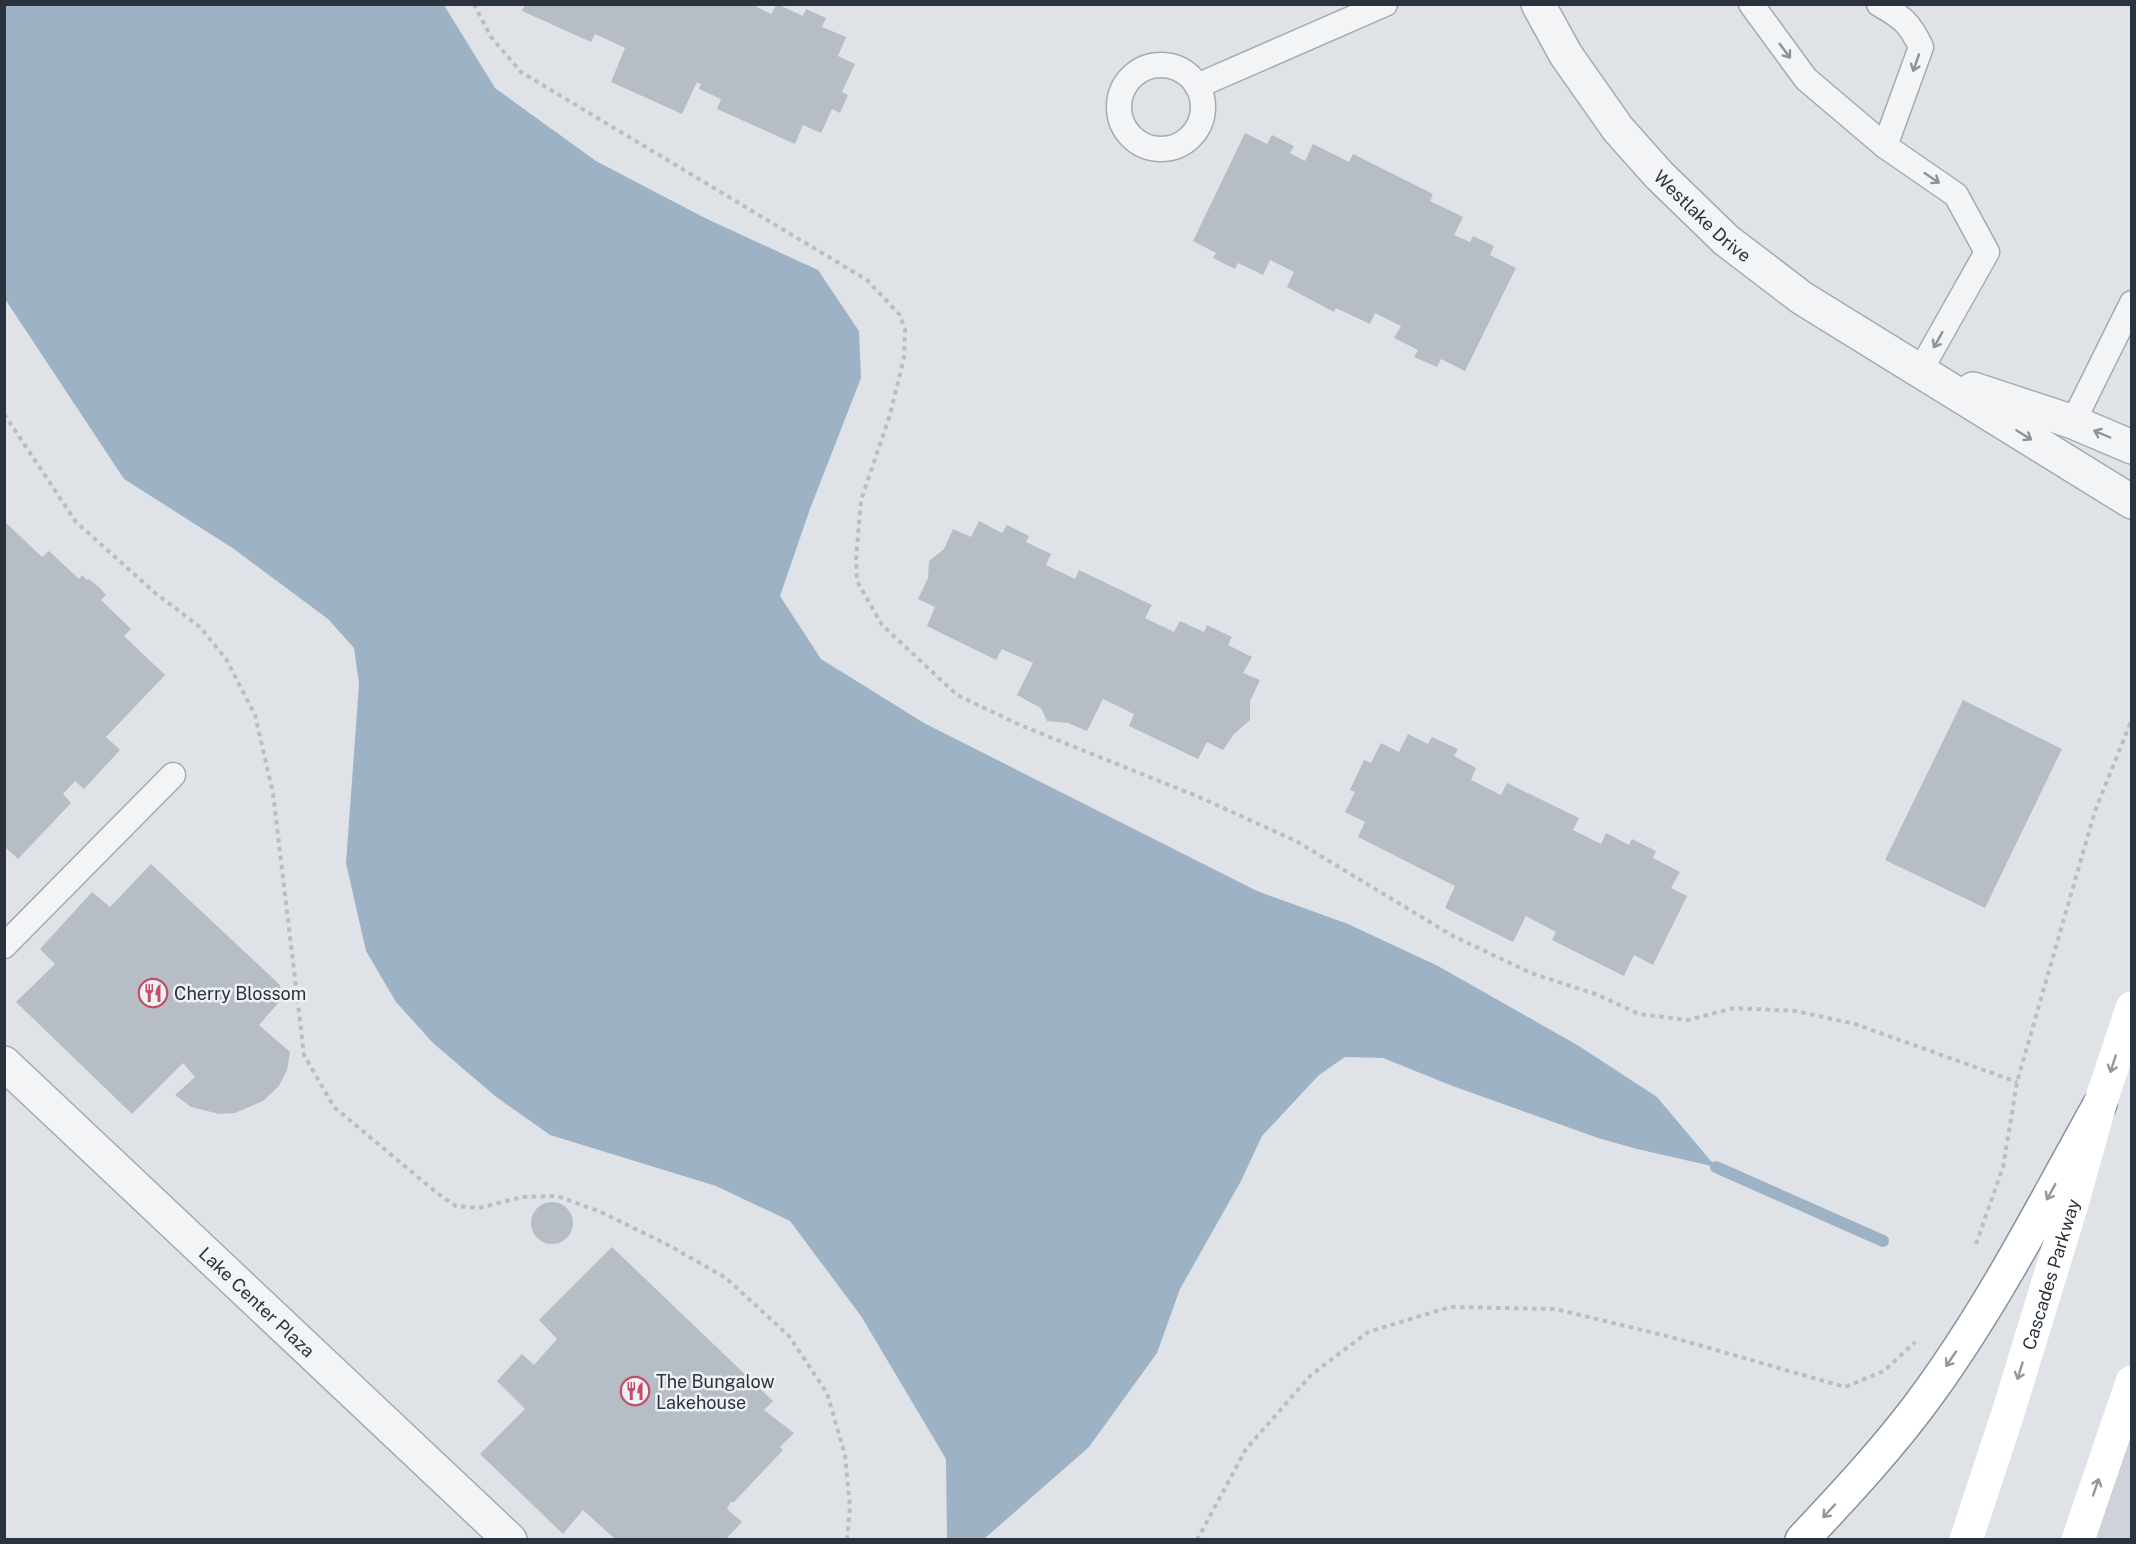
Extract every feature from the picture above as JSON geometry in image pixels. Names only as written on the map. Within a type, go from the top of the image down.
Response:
[{"type":"main road","name":"Cascades Parkway","points":[[1966,1539],[2011,1402],[2100,1104],[2132,1008]]},
{"type":"main road","points":[[1802,1539],[1864,1474],[1930,1391],[1988,1303],[2100,1104]]},
{"type":"main road","points":[[2078,1539],[2132,1382]]},
{"type":"street","name":"Westlake Drive","points":[[1538,4],[1566,55],[1618,129],[1659,175],[1726,240],[1802,298],[2132,502]]},
{"type":"street","name":"Westlake Drive","points":[[1920,371],[2073,422],[2132,447]]},
{"type":"street","name":"Lake Center Plaza","points":[[4,1063],[510,1539]]},
{"type":"lane","points":[[1197,86],[1385,4]]},
{"type":"lane","points":[[1750,4],[1806,79],[1885,146],[1956,195],[1987,252],[1920,371]]},
{"type":"lane","points":[[1879,4],[1901,17],[1912,28],[1921,48],[1885,146]]},
{"type":"lane","points":[[2073,422],[2132,303]]},
{"type":"lane","points":[[4,946],[173,775]]},
{"type":"path","points":[[474,4],[491,37],[521,72],[867,280],[900,315],[905,330],[904,358],[889,418],[861,500],[856,559],[857,581],[882,625],[957,695],[1020,725],[1199,796],[1296,841],[1453,936],[1531,973],[1598,995],[1639,1014],[1688,1020],[1734,1008],[1796,1011],[1855,1024],[2017,1083]]},
{"type":"path","points":[[4,414],[76,522],[154,592],[201,627],[226,659],[255,715],[273,793],[304,1055],[334,1107],[456,1206],[479,1208],[522,1197],[557,1196],[601,1212],[660,1241],[726,1278],[789,1336],[827,1393],[845,1455],[850,1507],[846,1539]]},
{"type":"path","points":[[1974,1248],[2003,1167],[2017,1083],[2095,811],[2132,719]]},
{"type":"path","points":[[1197,1539],[1246,1449],[1311,1375],[1368,1332],[1450,1307],[1555,1310],[1667,1336],[1845,1387],[1884,1371],[1920,1337]]},
{"type":"shaded area","points":[[2131,1382],[2131,1539],[2078,1539]]},
{"type":"water","points":[[4,5],[444,5],[495,88],[596,161],[705,218],[818,270],[859,331],[861,378],[810,509],[780,596],[821,659],[924,723],[1257,891],[1348,924],[1438,966],[1579,1046],[1657,1097],[1716,1167],[1598,1138],[1450,1085],[1383,1058],[1345,1057],[1319,1075],[1262,1136],[1241,1181],[1180,1289],[1157,1353],[1089,1447],[984,1539],[947,1539],[946,1459],[861,1316],[790,1221],[716,1186],[550,1135],[495,1096],[433,1043],[396,1002],[366,951],[346,863],[359,684],[354,648],[328,619],[234,549],[124,479],[5,299]]},
{"type":"building","points":[[525,4],[751,4],[771,14],[777,4],[803,16],[806,9],[826,18],[822,27],[846,37],[838,56],[855,64],[842,92],[848,95],[840,113],[832,109],[821,133],[803,125],[795,144],[717,109],[721,99],[699,89],[701,84],[697,82],[682,114],[611,82],[625,48],[595,34],[591,42],[522,11]]},
{"type":"building","points":[[1245,133],[1267,144],[1272,135],[1294,146],[1290,153],[1305,161],[1313,144],[1349,162],[1353,154],[1433,194],[1430,201],[1463,217],[1454,235],[1470,242],[1473,236],[1494,246],[1490,255],[1516,268],[1465,371],[1441,359],[1437,367],[1414,357],[1418,350],[1394,338],[1401,326],[1375,313],[1370,324],[1336,308],[1334,312],[1287,287],[1294,272],[1270,260],[1263,275],[1238,263],[1235,269],[1213,258],[1216,253],[1193,241]]},
{"type":"building","points":[[4,521],[42,557],[49,551],[79,579],[82,575],[100,588],[106,595],[101,600],[131,629],[124,636],[165,675],[106,737],[120,750],[84,789],[75,781],[63,794],[71,803],[18,859],[4,846]]},
{"type":"building","points":[[979,521],[1002,533],[1007,525],[1029,536],[1026,542],[1051,554],[1046,565],[1075,579],[1079,570],[1152,605],[1145,618],[1174,632],[1180,621],[1204,632],[1207,625],[1232,637],[1228,645],[1252,657],[1243,673],[1260,680],[1250,701],[1250,720],[1234,734],[1223,750],[1207,742],[1198,759],[1129,726],[1134,714],[1103,699],[1087,731],[1068,723],[1047,721],[1041,708],[1017,695],[1033,663],[1002,649],[996,660],[927,626],[935,607],[918,599],[928,578],[929,561],[944,549],[953,529],[971,537]]},
{"type":"building","points":[[1963,700],[2062,749],[1985,908],[1885,860]]},
{"type":"building","points":[[1408,734],[1428,744],[1432,737],[1458,749],[1454,756],[1476,768],[1471,780],[1501,795],[1507,783],[1579,818],[1573,830],[1601,844],[1606,833],[1629,845],[1632,839],[1656,851],[1653,858],[1680,872],[1671,888],[1687,896],[1653,965],[1634,955],[1624,976],[1552,940],[1556,932],[1526,916],[1513,942],[1445,908],[1455,886],[1358,837],[1365,822],[1345,812],[1355,792],[1350,790],[1364,760],[1371,763],[1381,743],[1399,752]]},
{"type":"building","name":"Cherry Blossom","points":[[151,864],[280,985],[280,1001],[259,1025],[290,1052],[287,1070],[279,1086],[263,1101],[235,1113],[219,1114],[191,1107],[175,1095],[195,1077],[183,1063],[132,1114],[16,1002],[55,964],[40,949],[92,892],[110,907]]},
{"type":"building","points":[[552,1202],[567,1208],[573,1223],[567,1238],[552,1244],[537,1238],[531,1223],[537,1208]]},
{"type":"building","name":"The Bungalow Lakehouse","points":[[612,1247],[773,1401],[764,1410],[794,1433],[780,1447],[783,1450],[733,1503],[731,1501],[727,1509],[742,1522],[725,1540],[616,1540],[583,1510],[563,1534],[480,1454],[525,1409],[497,1381],[522,1354],[534,1365],[557,1339],[539,1320]]},
{"type":"waterway","points":[[1716,1167],[1883,1241]]},
{"type":"place","name":"Cherry Blossom","points":[[153,993]]},
{"type":"place","name":"The Bungalow Lakehouse","points":[[635,1391]]}]
